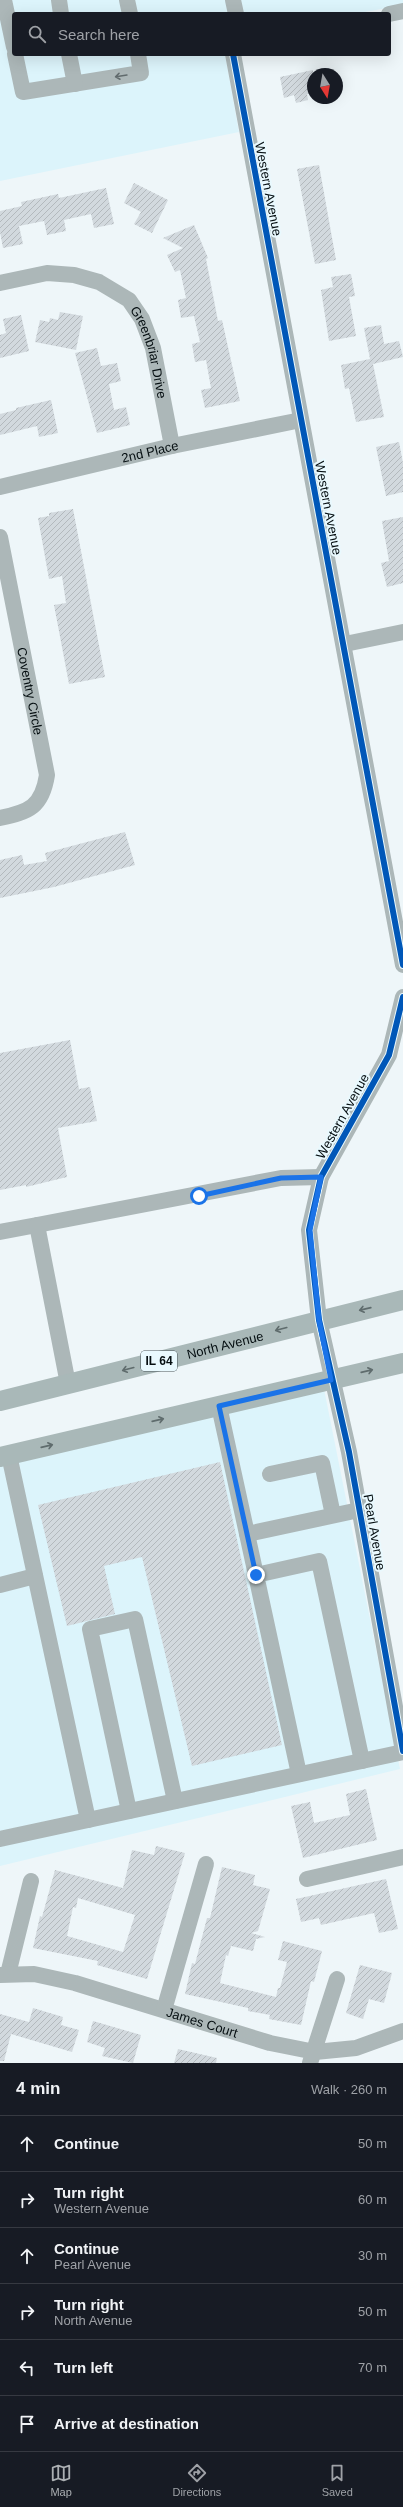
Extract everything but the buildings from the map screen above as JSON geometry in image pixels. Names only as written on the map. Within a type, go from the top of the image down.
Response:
[{"type":"main road","name":"North Avenue","points":[[0,1401],[403,1300]]},
{"type":"main road","points":[[5,1456],[403,1363]]},
{"type":"street","points":[[4,0],[12,38]]},
{"type":"street","points":[[59,0],[62,12]]},
{"type":"street","points":[[128,0],[130,12]]},
{"type":"street","points":[[233,0],[236,12]]},
{"type":"street","points":[[391,14],[403,11]]},
{"type":"street","points":[[16,56],[23,92],[141,73],[138,56]]},
{"type":"street","points":[[69,56],[75,84]]},
{"type":"street","name":"Western Avenue","points":[[233,56],[301,420],[345,644],[403,966]]},
{"type":"street","name":"Greenbriar Drive","points":[[0,283],[47,273],[74,275],[99,282],[129,300],[142,318],[153,348],[172,446]]},
{"type":"street","name":"2nd Place","points":[[0,487],[172,446],[301,420]]},
{"type":"street","name":"Coventry Circle","points":[[0,537],[47,775],[44,791],[35,806],[23,813],[0,818]]},
{"type":"street","points":[[345,644],[403,632]]},
{"type":"street","name":"Western Avenue","points":[[319,1320],[310,1230],[321,1177],[389,1055],[403,997]]},
{"type":"street","points":[[0,1232],[281,1178],[321,1177]]},
{"type":"street","points":[[37,1225],[68,1384]]},
{"type":"street","name":"Pearl Avenue","points":[[319,1320],[331,1380],[349,1452],[403,1751]]},
{"type":"street","points":[[219,1406],[299,1774]]},
{"type":"street","points":[[5,1456],[35,1576],[88,1820]]},
{"type":"street","points":[[270,1474],[322,1463],[333,1516]]},
{"type":"street","points":[[247,1534],[359,1510]]},
{"type":"street","points":[[256,1575],[318,1561],[362,1761]]},
{"type":"street","points":[[0,1585],[35,1576]]},
{"type":"street","points":[[129,1811],[90,1629],[128,1620],[135,1619],[175,1801]]},
{"type":"street","points":[[0,1839],[403,1751]]},
{"type":"street","points":[[307,1879],[403,1857]]},
{"type":"street","points":[[164,2010],[206,1864]]},
{"type":"street","points":[[4,1974],[31,1881]]},
{"type":"street","name":"James Court","points":[[4,1974],[52,1977],[164,2010],[312,2057],[356,2048],[403,2031]]},
{"type":"street","points":[[312,2057],[337,1979]]},
{"type":"shaded area","points":[[0,0],[403,0],[403,5],[365,12],[12,12],[12,56],[225,56],[239,132],[0,181]]},
{"type":"shaded area","points":[[324,1389],[400,1769],[0,1866],[0,1465]]},
{"type":"cycle path","points":[[233,56],[403,965]]},
{"type":"cycle path","points":[[403,997],[389,1055],[321,1177],[309,1230],[319,1320],[349,1452],[403,1751]]},
{"type":"route","points":[[199,1196],[281,1178],[321,1177],[310,1230],[319,1320],[331,1380],[219,1406],[256,1575]]}]
